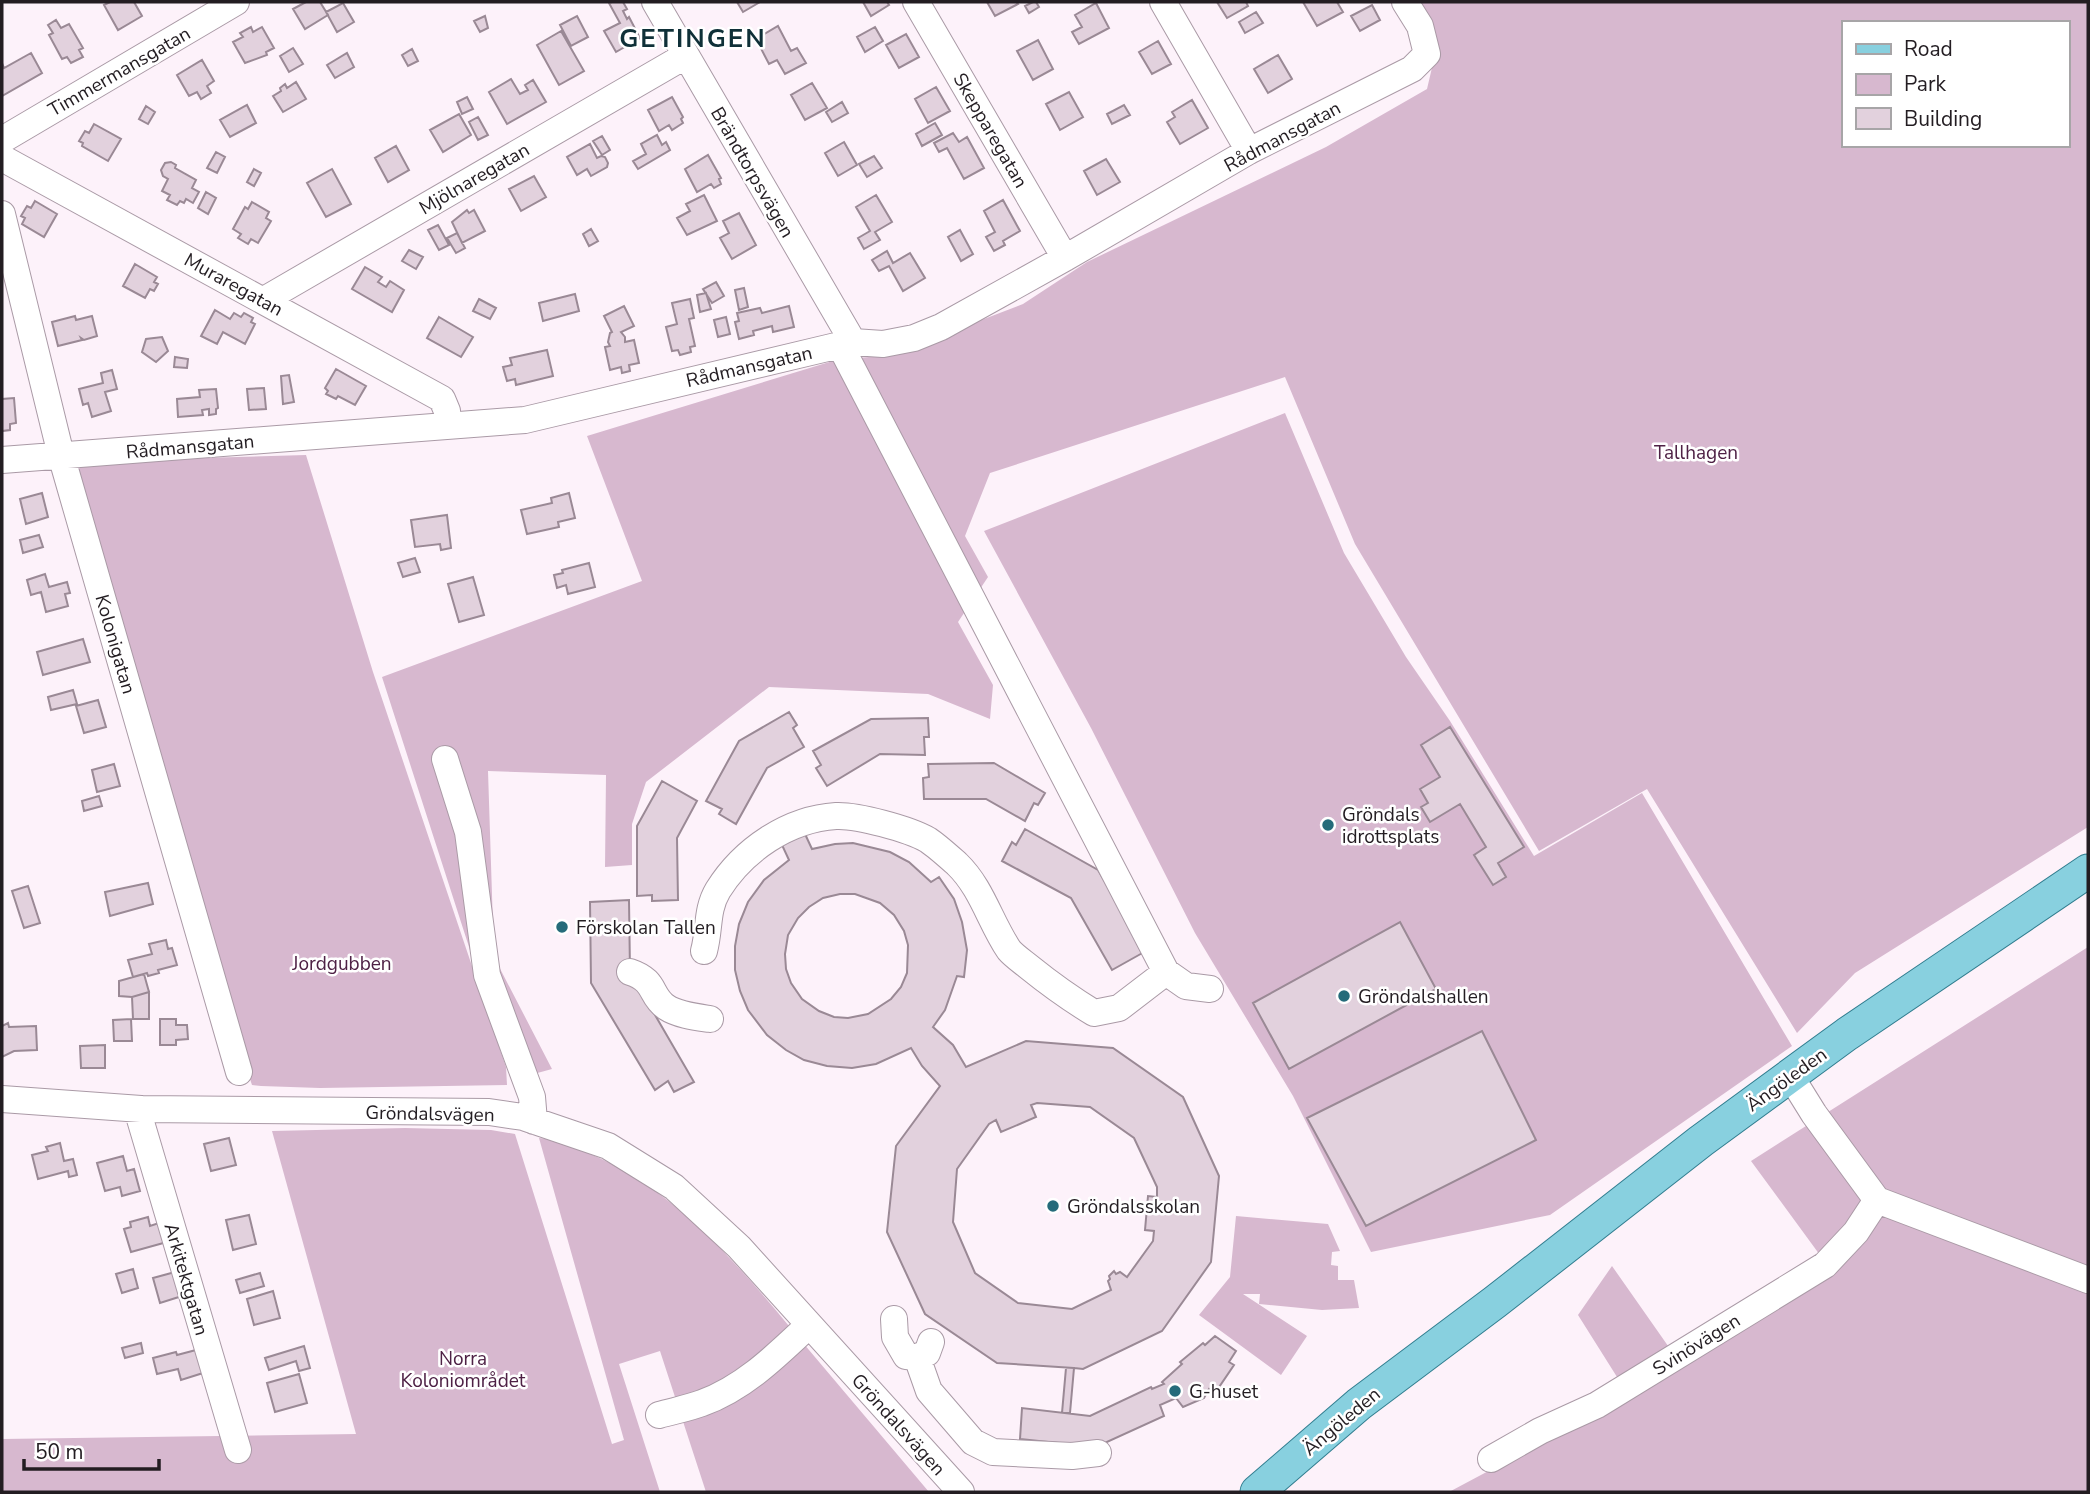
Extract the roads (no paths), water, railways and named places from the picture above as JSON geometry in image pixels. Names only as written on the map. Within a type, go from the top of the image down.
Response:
[{"type":"main road","name":"Ängöleden","points":[[1257,1492],[1359,1404],[1701,1141],[1869,1019],[2088,871]]},
{"type":"main road","name":"Ängöleden","points":[[1283,1492],[1495,1302]]},
{"type":"street","name":"Timmermansgatan","points":[[2,140],[236,2]]},
{"type":"street","name":"Brändtorpsvägen","points":[[655,2],[846,343],[1166,972]]},
{"type":"street","name":"Skepparegatan","points":[[916,2],[1065,258]]},
{"type":"street","points":[[1163,2],[1249,150]]},
{"type":"street","name":"Rådmansgatan","points":[[2,460],[525,420],[846,343],[883,344],[914,338],[941,327],[1065,258],[1249,150],[1412,69],[1427,54],[1420,26],[1405,2]]},
{"type":"street","name":"Mjölnaregatan","points":[[264,300],[685,55]]},
{"type":"street","name":"Muraregatan","points":[[2,158],[442,399],[447,411],[448,425]]},
{"type":"street","name":"Kolonigatan","points":[[2,214],[61,455],[239,1072]]},
{"type":"street","points":[[444,759],[468,832],[487,975],[532,1097],[534,1121]]},
{"type":"street","points":[[704,951],[707,916],[717,892],[733,869],[754,848],[787,829],[812,820],[838,816],[885,824],[927,840],[958,864],[984,900],[1010,951],[1063,994],[1094,1013],[1119,1008],[1166,972],[1186,986],[1210,989]]},
{"type":"street","points":[[630,972],[644,977],[665,1006],[691,1016],[710,1019]]},
{"type":"street","points":[[1791,1077],[1814,1114],[1877,1200],[2088,1280]]},
{"type":"street","name":"Gröndalsvägen","points":[[2,1099],[141,1108],[489,1112],[534,1121],[608,1146],[674,1187],[740,1247],[961,1492]]},
{"type":"street","name":"Arkitektgatan","points":[[141,1108],[140,1119],[238,1450]]},
{"type":"street","name":"Svinövägen","points":[[1491,1459],[1540,1431],[1597,1405],[1825,1265],[1856,1232],[1877,1200]]},
{"type":"street","points":[[894,1319],[895,1337],[906,1356],[924,1349],[929,1391],[973,1442],[993,1452],[1072,1456],[1098,1453]]},
{"type":"street","points":[[659,1415],[703,1403],[734,1387],[767,1364],[808,1325]]},
{"type":"place","name":"Gröndals idrottsplats","points":[[1328,825]]},
{"type":"place","name":"Förskolan Tallen","points":[[562,927]]},
{"type":"place","name":"Gröndalshallen","points":[[1344,996]]},
{"type":"place","name":"Gröndalsskolan","points":[[1053,1206]]},
{"type":"place","name":"G-huset","points":[[1175,1391]]},
{"type":"district","name":"GETINGEN","points":[[693,38]]},
{"type":"park label","name":"Tallhagen","points":[[1696,452]]},
{"type":"park label","name":"Jordgubben","points":[[342,963]]},
{"type":"park label","name":"Norra Koloniområdet","points":[[463,1369]]}]
